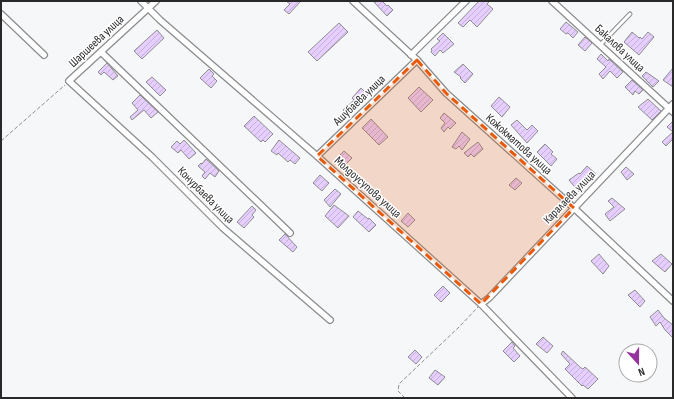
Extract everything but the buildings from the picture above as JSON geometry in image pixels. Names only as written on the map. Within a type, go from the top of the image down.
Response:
[{"type":"street","name":"Молдоусупова улица","points":[[141,1],[317,156],[481,304],[572,398]]},
{"type":"street","name":"Шаршеева улица","points":[[69,81],[156,1]]},
{"type":"street","name":"Кожокматова улица","points":[[353,1],[412,55],[446,92],[574,208],[673,301]]},
{"type":"street","points":[[412,55],[466,1]]},
{"type":"street","name":"Бакалова улица","points":[[552,1],[672,108]]},
{"type":"street","points":[[1,14],[44,55]]},
{"type":"street","points":[[101,52],[290,233]]},
{"type":"street","name":"Ашубаева улица","points":[[317,156],[417,60]]},
{"type":"street","name":"Конурбаева улица","points":[[69,81],[152,157],[223,228],[330,320]]},
{"type":"street","name":"Каралаева улица","points":[[481,304],[489,298],[574,208],[672,108]]},
{"type":"lane","points":[[600,45],[630,14]]},
{"type":"path","points":[[1,141],[69,81]]},
{"type":"path","points":[[405,398],[398,391],[399,384],[459,328],[481,304]]},
{"type":"highlighted area","points":[[417,60],[446,93],[574,208],[481,304],[317,156]]}]
